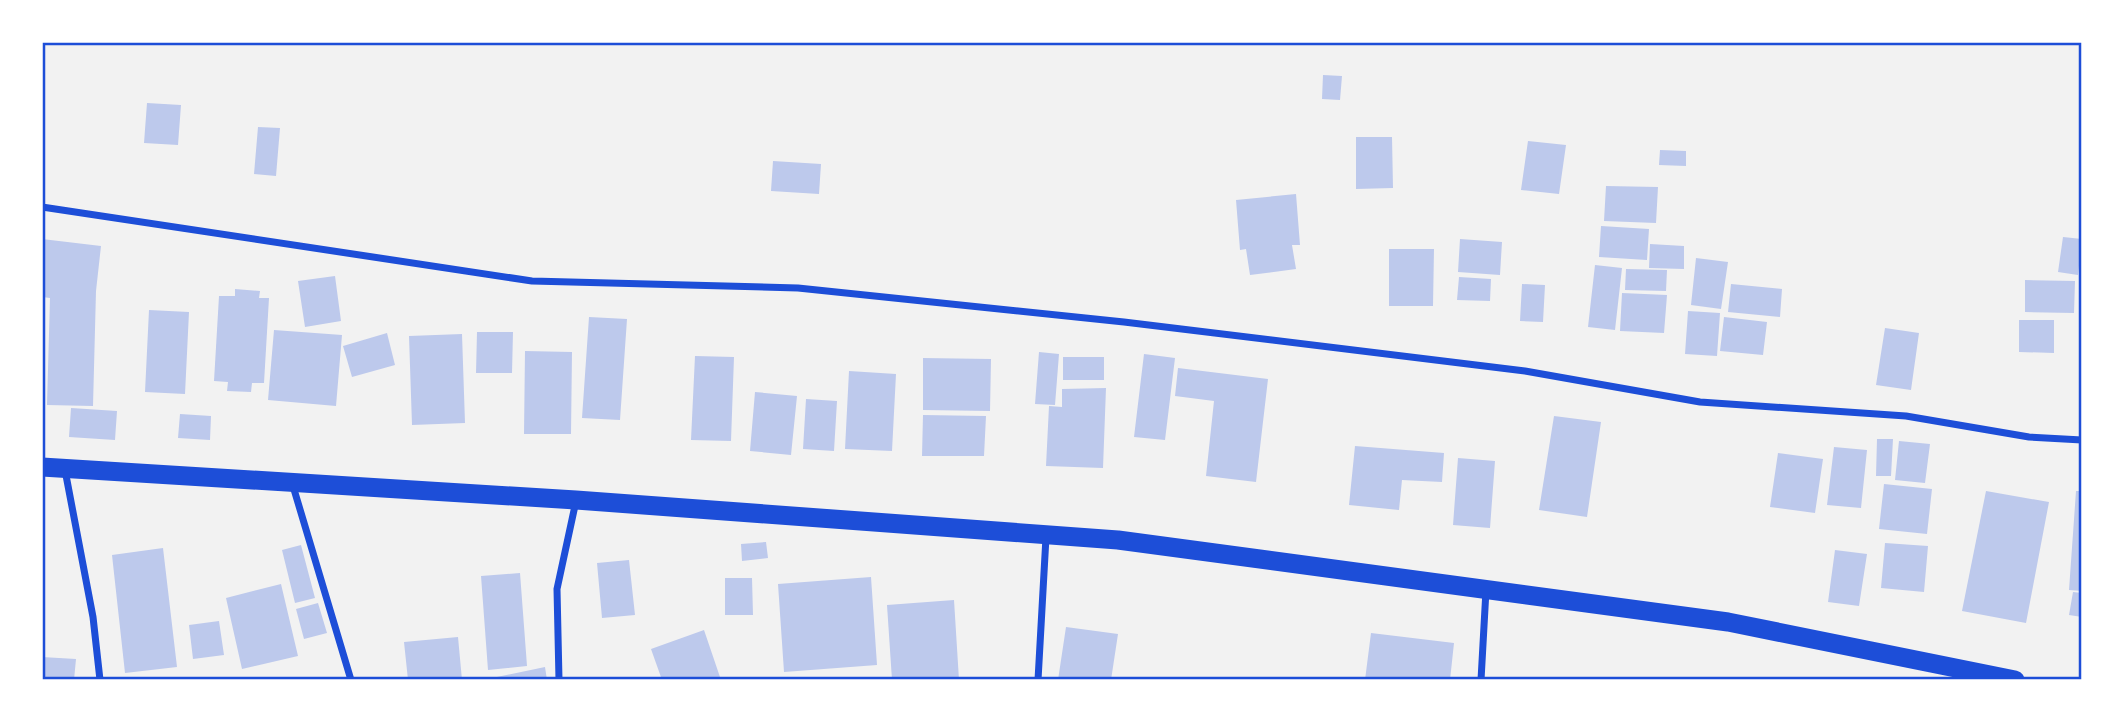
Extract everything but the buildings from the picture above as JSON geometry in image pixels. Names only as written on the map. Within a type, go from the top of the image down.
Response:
[{"type":"highway","points":[[42,467],[576,500],[1118,540],[1727,622],[1993,678],[2015,680]]},
{"type":"street","points":[[42,207],[532,281],[798,288],[1124,322],[1525,371],[1700,402],[1906,415],[2028,437],[2082,440]]},
{"type":"street","points":[[64,470],[93,617],[100,680]]},
{"type":"street","points":[[293,484],[351,680]]},
{"type":"street","points":[[559,680],[557,589],[576,500]]},
{"type":"street","points":[[1038,680],[1046,536]]},
{"type":"street","points":[[1481,680],[1486,589]]}]
